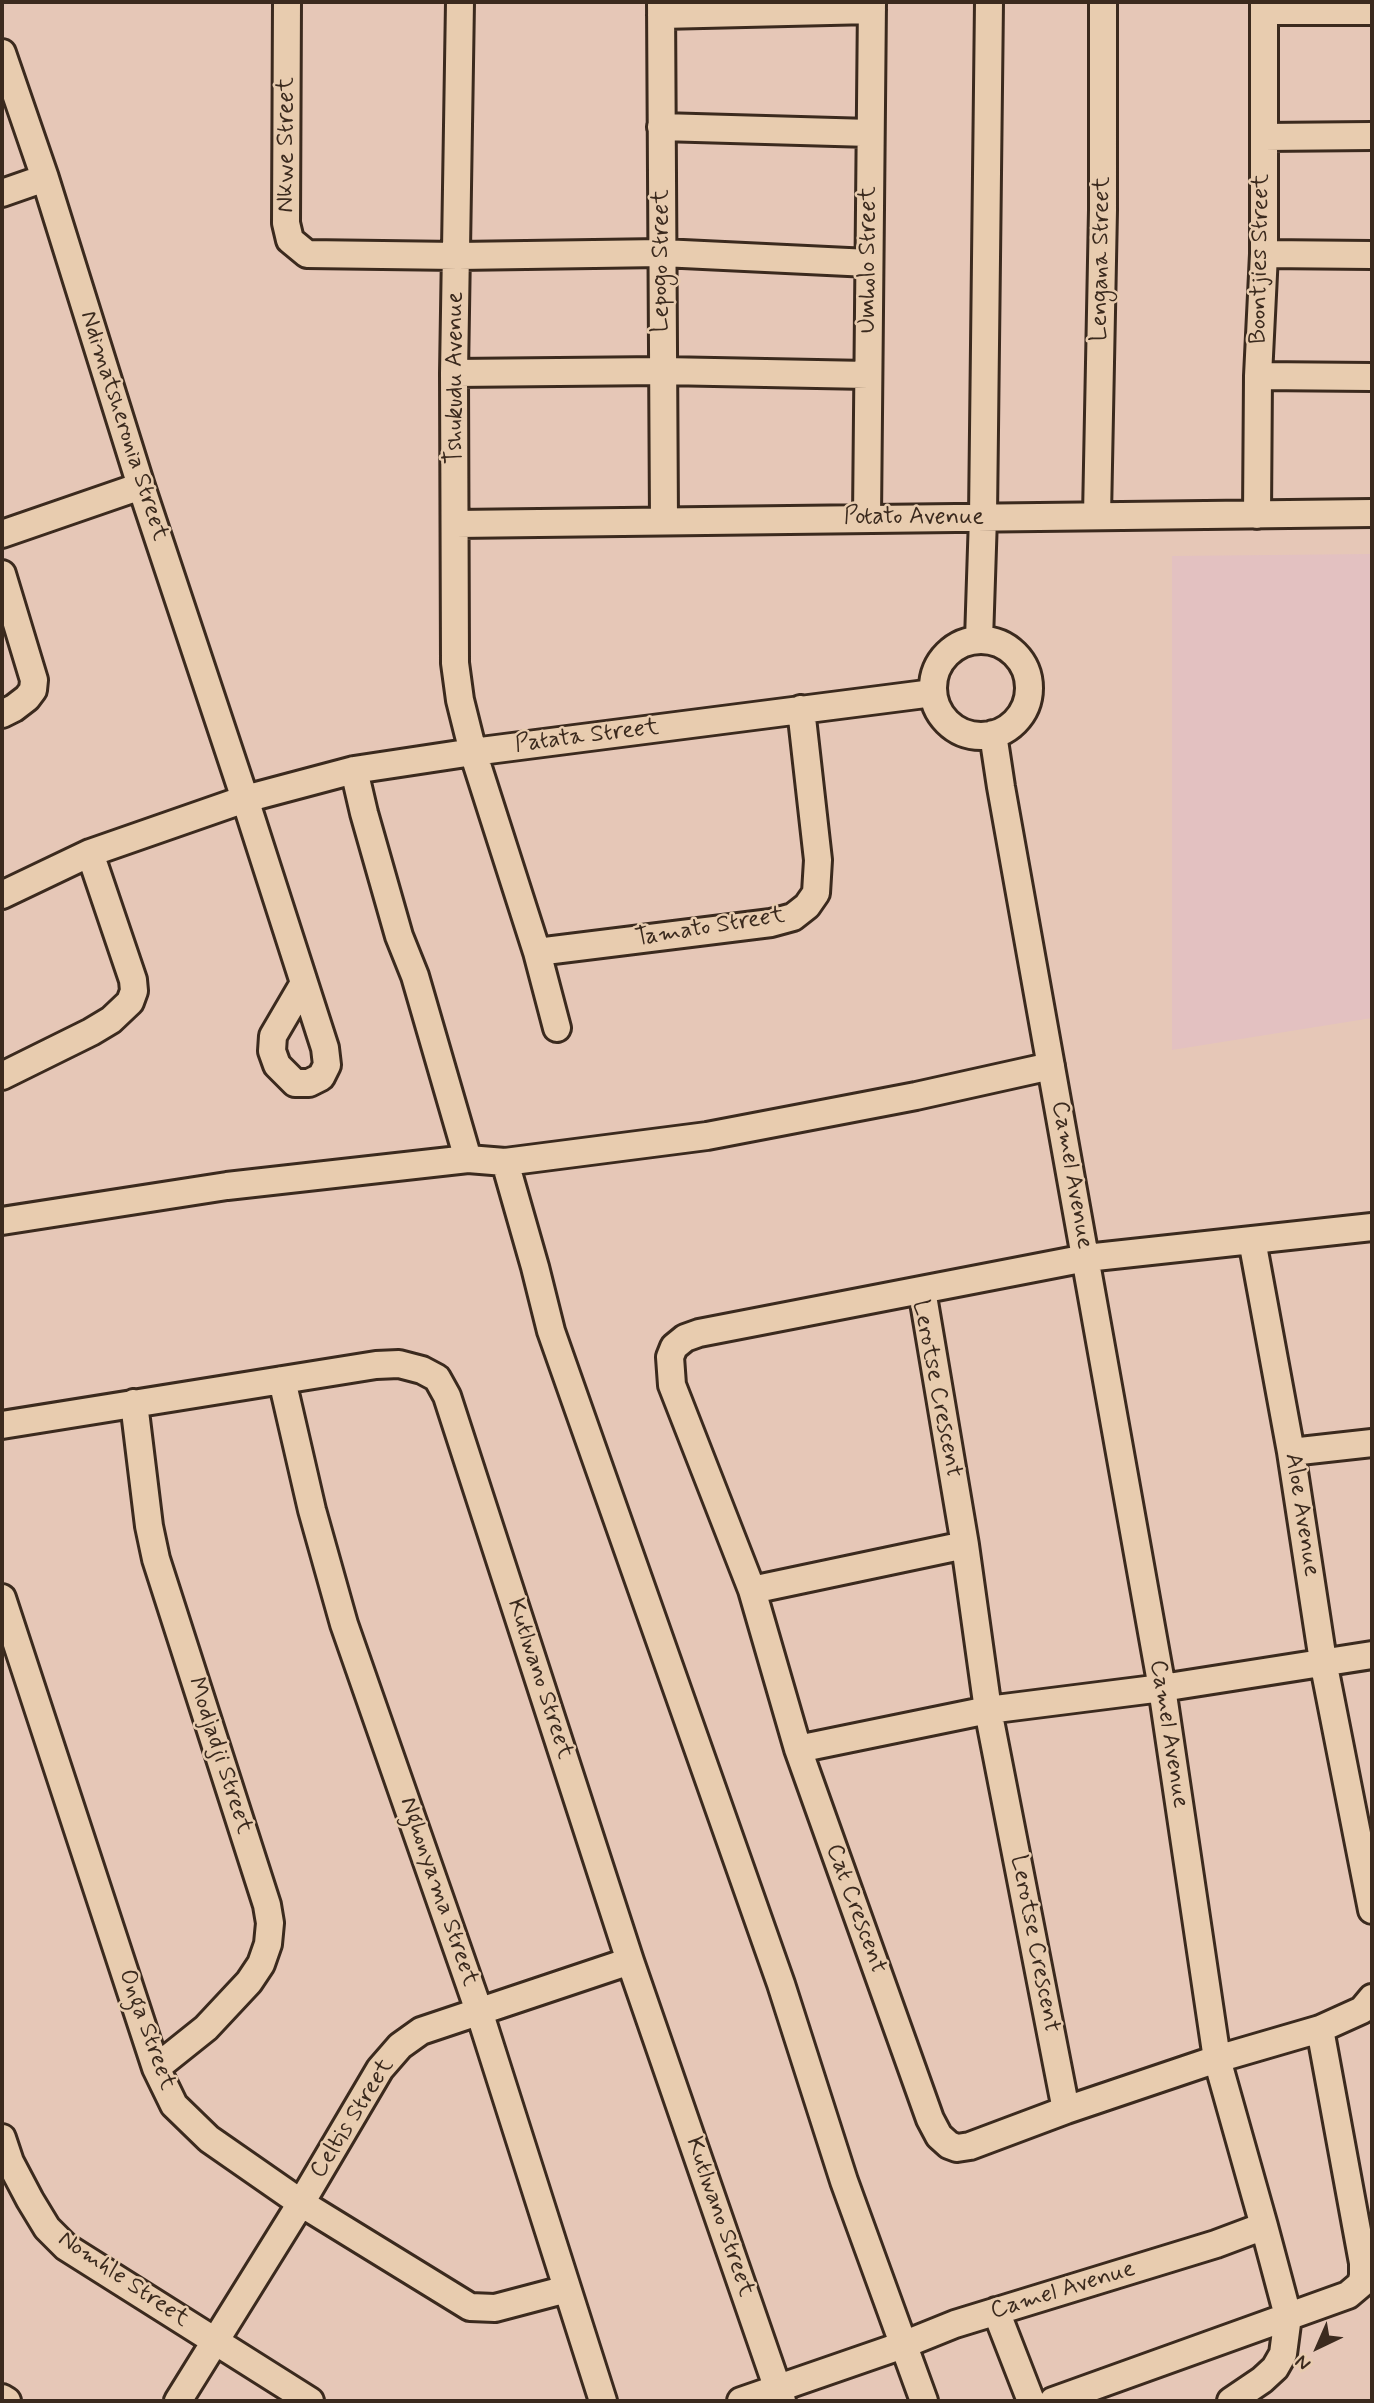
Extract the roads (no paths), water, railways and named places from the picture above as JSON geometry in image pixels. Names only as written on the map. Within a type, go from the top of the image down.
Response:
[{"type":"street","name":"Nkwe Street","points":[[287,2],[286,223],[289,240],[298,249],[315,255],[458,256]]},
{"type":"street","name":"Tshukudu Avenue","points":[[460,2],[453,626],[460,699],[473,752]]},
{"type":"street","points":[[979,640],[989,2]]},
{"type":"street","name":"Lengana Street","points":[[1097,516],[1103,211],[1102,2]]},
{"type":"street","points":[[661,8],[872,6]]},
{"type":"street","name":"Umholo Street","points":[[867,517],[872,6]]},
{"type":"street","points":[[1264,7],[1372,11]]},
{"type":"street","name":"Boontjies Street","points":[[1256,515],[1258,376],[1264,254],[1264,7]]},
{"type":"street","name":"Lepogo Street","points":[[661,8],[664,520]]},
{"type":"street","name":"Ndimatsheronia Street","points":[[2,53],[45,178],[141,486],[304,983]]},
{"type":"street","points":[[661,127],[870,133]]},
{"type":"street","points":[[1264,136],[1372,136]]},
{"type":"street","points":[[2,193],[45,178]]},
{"type":"street","points":[[458,256],[662,253],[869,263]]},
{"type":"street","points":[[1264,254],[1372,255]]},
{"type":"street","points":[[454,373],[868,375]]},
{"type":"street","points":[[1258,376],[1372,377]]},
{"type":"street","points":[[2,534],[141,486]]},
{"type":"street","name":"Potato Avenue","points":[[456,524],[1372,513]]},
{"type":"street","points":[[2,574],[34,680],[33,690],[27,698],[2,714]]},
{"type":"street","points":[[979,640],[995,642],[1009,649],[1020,661],[1027,676],[1025,707],[1016,720],[1004,730],[993,734],[973,735],[959,730],[946,721],[937,708],[933,693],[934,677],[939,663],[949,651],[963,643],[979,640]]},
{"type":"street","name":"Patata Street","points":[[2,895],[90,853],[245,799],[354,770],[473,752],[933,693]]},
{"type":"street","name":"Tamato Street","points":[[537,952],[747,927],[793,917],[807,906],[816,893],[818,860],[801,709]]},
{"type":"street","name":"Camel Avenue","points":[[741,2401],[780,2395],[955,2324],[1216,2245],[1264,2226],[1217,2059],[1162,1688],[993,734]]},
{"type":"street","points":[[473,752],[537,952],[557,1028]]},
{"type":"street","points":[[354,770],[399,936],[415,976],[468,1159]]},
{"type":"street","points":[[2,1076],[91,1032],[111,1020],[130,1002],[134,991],[133,980],[90,853]]},
{"type":"street","points":[[2,1221],[226,1186],[468,1159],[505,1163],[707,1136],[916,1096],[1051,1066]]},
{"type":"street","points":[[505,1163],[551,1331],[780,1984],[844,2180],[924,2401]]},
{"type":"street","points":[[922,1290],[1086,1258],[1372,1227]]},
{"type":"street","name":"Aloe Avenue","points":[[1252,1240],[1292,1452],[1323,1661],[1372,1910]]},
{"type":"street","name":"Lerotse Crescent","points":[[798,1749],[752,1590],[676,1398],[670,1357],[674,1348],[685,1338],[699,1333],[922,1290],[965,1545],[988,1710],[1066,2110]]},
{"type":"street","name":"Kutlwano Street","points":[[2,1425],[376,1365],[399,1364],[422,1370],[437,1378],[447,1396],[630,1961],[780,2395]]},
{"type":"street","name":"Nghonyama Street","points":[[282,1380],[327,1566],[344,1624],[479,2011],[603,2401]]},
{"type":"street","name":"Modjadji Street","points":[[134,1403],[149,1527],[156,1559],[267,1905],[270,1923],[268,1944],[261,1964],[248,1982],[206,2028],[156,2068]]},
{"type":"street","points":[[1292,1452],[1372,1443]]},
{"type":"street","points":[[752,1590],[965,1545]]},
{"type":"street","name":"Onga Street","points":[[2,1598],[156,2068],[174,2105],[209,2139],[301,2203],[470,2307],[495,2308],[567,2289]]},
{"type":"street","points":[[798,1749],[988,1710],[1162,1688],[1372,1655]]},
{"type":"street","name":"Cat Crescent","points":[[798,1749],[930,2119],[939,2136],[948,2145],[957,2148],[970,2147],[1066,2110],[1217,2059]]},
{"type":"street","name":"Celtis Street","points":[[177,2401],[301,2203],[380,2069],[400,2046],[421,2031],[630,1961]]},
{"type":"street","points":[[1217,2059],[1320,2029],[1362,2010],[1372,1998]]},
{"type":"street","points":[[1052,2401],[1348,2295],[1361,2284],[1363,2263],[1320,2029]]},
{"type":"street","name":"Nomhle Street","points":[[2,2138],[10,2162],[30,2200],[47,2228],[65,2247],[310,2401]]},
{"type":"street","points":[[1231,2401],[1262,2380],[1275,2368],[1283,2354],[1288,2316],[1264,2226]]},
{"type":"street","points":[[996,2311],[1031,2401]]},
{"type":"street","points":[[2,2398],[7,2401]]}]
